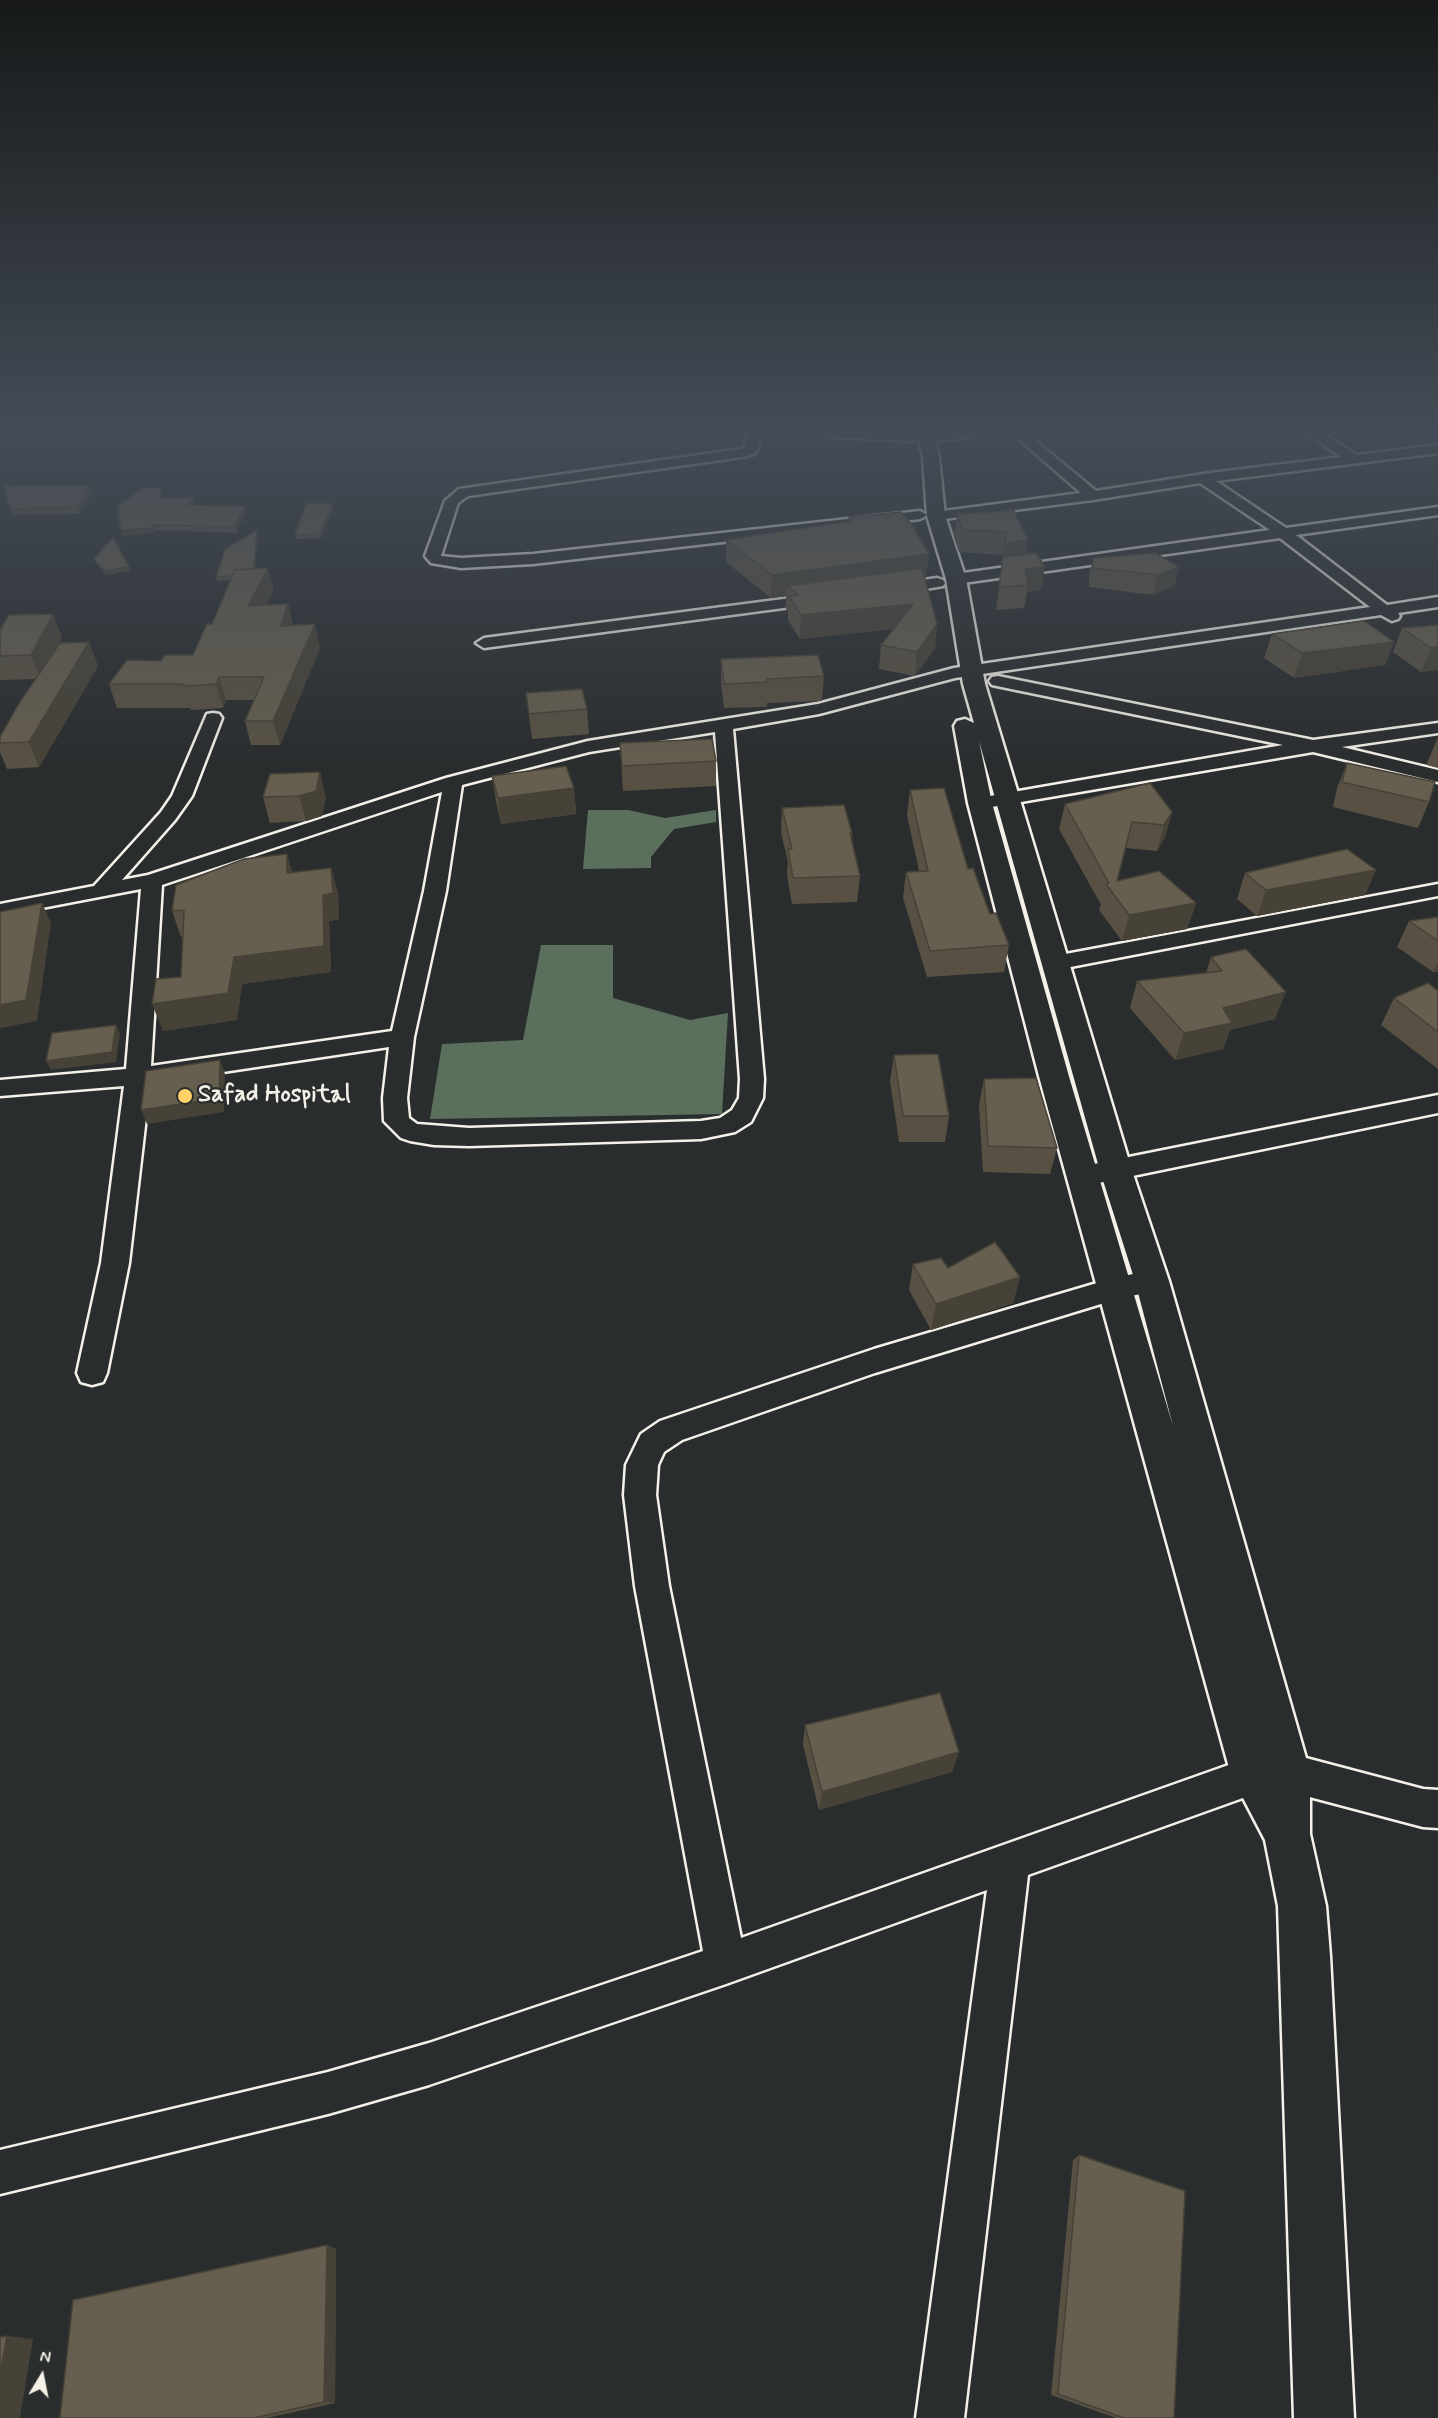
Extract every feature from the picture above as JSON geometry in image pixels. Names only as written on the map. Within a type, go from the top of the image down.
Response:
[{"type":"main road","points":[[937,546],[971,679],[993,802],[1055,1080],[1084,1176],[1114,1289],[1271,1773]]},
{"type":"main road","points":[[942,606],[947,581]]},
{"type":"main road","points":[[948,640],[971,679]]},
{"type":"main road","points":[[993,802],[1055,963],[1116,1171],[1152,1281],[1287,1834],[1302,1906],[1324,2418]]},
{"type":"street","points":[[437,546],[433,556],[436,560],[461,563],[533,559],[651,546]]},
{"type":"street","points":[[879,591],[1187,546]]},
{"type":"street","points":[[1300,546],[1391,615]]},
{"type":"street","points":[[484,643],[833,597]]},
{"type":"street","points":[[971,679],[1391,615],[1438,602]]},
{"type":"street","points":[[0,910],[152,881],[453,782],[588,747],[724,725],[971,679],[1391,615],[1438,614]]},
{"type":"street","points":[[971,679],[1313,746],[1438,776]]},
{"type":"street","points":[[101,891],[168,816],[182,796],[213,718]]},
{"type":"street","points":[[453,782],[435,891],[402,1037],[395,1098],[398,1121],[410,1131],[434,1136],[469,1137],[701,1130],[726,1126],[742,1116],[751,1098],[752,1079],[724,725]]},
{"type":"street","points":[[993,802],[1313,746],[1438,728]]},
{"type":"street","points":[[92,1373],[115,1263],[138,1076],[152,881]]},
{"type":"street","points":[[1055,963],[1438,890]]},
{"type":"street","points":[[0,1088],[138,1076],[402,1037]]},
{"type":"street","points":[[1084,1176],[1438,1104]]},
{"type":"street","points":[[726,1964],[652,1586],[640,1495],[642,1465],[652,1443],[671,1430],[874,1361],[1114,1289],[1152,1281]]},
{"type":"street","points":[[0,2172],[327,2093],[429,2064],[726,1964],[1271,1773],[1423,1808],[1438,1809]]},
{"type":"street","points":[[940,2418],[1010,1863]]},
{"type":"green space","points":[[588,810],[628,810],[665,818],[716,810],[716,822],[674,829],[651,857],[651,868],[583,869]]},
{"type":"green space","points":[[541,945],[613,945],[613,998],[690,1020],[728,1013],[722,1114],[430,1119],[442,1044],[523,1040]]},
{"type":"building","points":[[105,546],[118,546],[129,567],[104,571],[94,559]]},
{"type":"building","points":[[230,546],[256,546],[254,569],[235,570],[232,576],[216,577],[225,549]]},
{"type":"building","points":[[734,546],[924,546],[929,554],[772,575]]},
{"type":"building","points":[[1036,553],[1045,567],[1025,569],[1028,585],[999,587],[1003,557]]},
{"type":"building","points":[[1155,553],[1179,567],[1158,575],[1093,568],[1093,558]]},
{"type":"building","points":[[268,568],[248,606],[288,604],[281,626],[315,624],[273,721],[245,721],[264,677],[219,677],[216,684],[184,686],[184,684],[109,684],[127,660],[161,661],[165,655],[193,655],[207,624],[212,624],[235,570]]},
{"type":"building","points":[[922,568],[937,624],[917,652],[881,645],[913,604],[801,615],[789,596],[799,595],[787,586]]},
{"type":"building","points":[[53,614],[31,655],[0,656],[0,630],[9,615]]},
{"type":"building","points":[[1364,621],[1394,642],[1302,653],[1272,634]]},
{"type":"building","points":[[1438,625],[1438,647],[1431,648],[1402,628]]},
{"type":"building","points":[[89,642],[29,742],[0,743],[0,737],[18,705],[60,643]]},
{"type":"building","points":[[818,655],[824,676],[724,684],[721,659]]},
{"type":"building","points":[[582,689],[587,709],[529,714],[526,693]]},
{"type":"building","points":[[712,739],[716,761],[622,766],[620,743]]},
{"type":"building","points":[[1347,763],[1435,782],[1429,802],[1342,782]]},
{"type":"building","points":[[566,766],[574,788],[498,798],[492,776]]},
{"type":"building","points":[[320,772],[316,791],[299,796],[263,797],[270,774]]},
{"type":"building","points":[[1150,783],[1172,812],[1164,825],[1132,822],[1117,881],[1159,871],[1196,903],[1129,915],[1106,884],[1109,883],[1065,804]]},
{"type":"building","points":[[944,788],[968,869],[973,868],[990,914],[996,913],[1009,945],[930,951],[906,872],[928,871],[910,790]]},
{"type":"building","points":[[844,805],[860,876],[793,878],[788,849],[792,849],[782,808]]},
{"type":"building","points":[[1347,849],[1376,870],[1266,890],[1245,873]]},
{"type":"building","points":[[287,854],[287,873],[331,868],[333,893],[323,895],[324,946],[234,957],[228,993],[152,1004],[156,979],[181,977],[184,910],[172,911],[176,885],[244,859]]},
{"type":"building","points":[[42,903],[26,1000],[0,1005],[0,912]]},
{"type":"building","points":[[1438,917],[1438,941],[1409,921]]},
{"type":"building","points":[[1246,949],[1286,992],[1223,1008],[1232,1023],[1184,1033],[1137,981],[1222,971],[1211,957]]},
{"type":"building","points":[[1428,983],[1438,991],[1438,1032],[1394,998]]},
{"type":"building","points":[[116,1025],[112,1052],[46,1061],[52,1033]]},
{"type":"building","points":[[938,1054],[949,1116],[903,1116],[894,1055]]},
{"type":"building","points":[[220,1060],[219,1098],[141,1110],[146,1071]]},
{"type":"building","points":[[1036,1078],[1057,1148],[988,1146],[984,1079]]},
{"type":"building","points":[[995,1242],[1020,1277],[936,1304],[913,1264],[941,1258],[948,1268]]},
{"type":"building","points":[[940,1693],[959,1752],[822,1792],[805,1725]]},
{"type":"building","points":[[1079,2155],[1185,2191],[1174,2418],[1124,2418],[1058,2394]]},
{"type":"building","points":[[327,2245],[324,2402],[254,2418],[60,2418],[73,2300]]},
{"type":"building","points":[[7,2336],[0,2375],[0,2337]]},
{"type":"place","name":"Safad Hospital","points":[[185,1096]]}]
